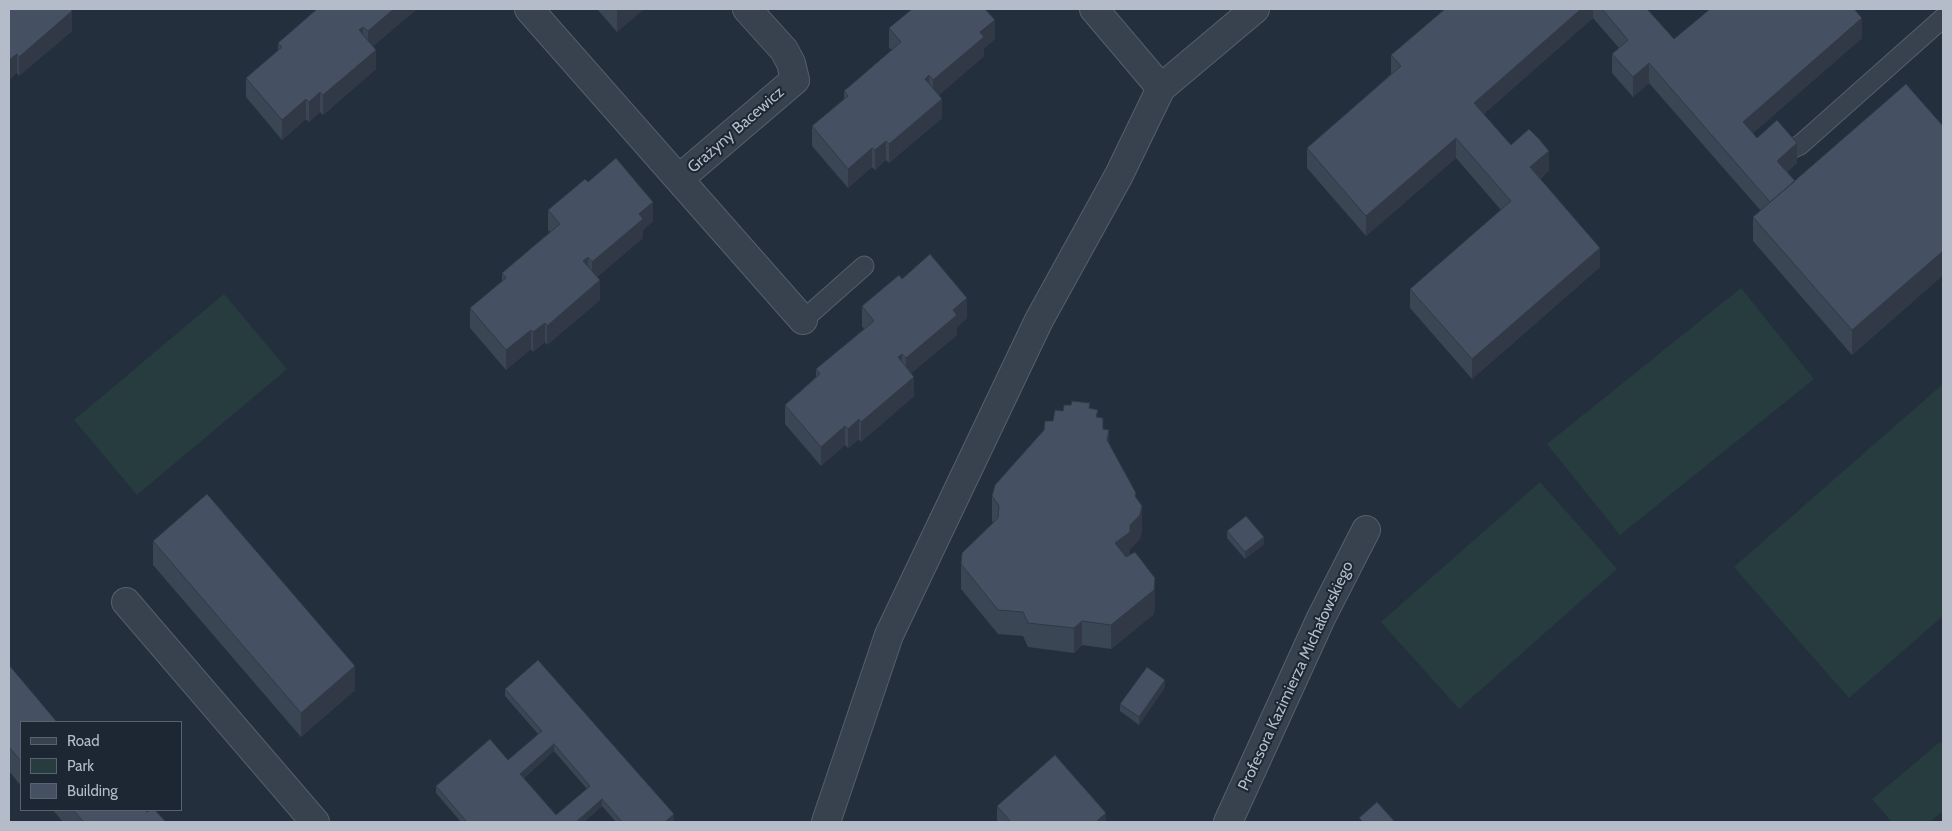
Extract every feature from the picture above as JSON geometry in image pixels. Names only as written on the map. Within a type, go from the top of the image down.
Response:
[{"type":"street","name":"Grażyny Bacewicz","points":[[529,9],[680,178],[803,320]]},
{"type":"street","name":"Grażyny Bacewicz","points":[[680,178],[795,80],[791,63],[784,50],[747,9]]},
{"type":"street","points":[[1094,9],[1161,88]]},
{"type":"street","points":[[826,822],[889,635],[1040,320],[1119,175],[1161,88],[1255,9]]},
{"type":"street","name":"Profesora Kazimierza Michałowskiego","points":[[1228,822],[1321,618],[1366,530]]},
{"type":"street","points":[[126,602],[315,822]]},
{"type":"lane","points":[[1787,151],[1800,145],[1943,18]]},
{"type":"lane","points":[[803,320],[864,266]]},
{"type":"green space","points":[[1741,288],[1814,379],[1620,535],[1547,444]]},
{"type":"green space","points":[[224,294],[287,369],[137,495],[74,420]]},
{"type":"green space","points":[[1943,384],[1943,616],[1849,698],[1734,567]]},
{"type":"green space","points":[[1540,482],[1617,569],[1459,709],[1381,622]]},
{"type":"green space","points":[[1940,742],[1943,746],[1943,811],[1930,822],[1892,822],[1872,799]]},
{"type":"building","points":[[9,9],[70,9],[72,11],[19,57],[17,54],[9,60]]},
{"type":"building","points":[[317,9],[394,9],[368,31],[363,27],[359,30],[376,50],[323,95],[320,92],[309,102],[306,99],[282,120],[246,78],[282,47],[278,43]]},
{"type":"building","points":[[912,9],[985,9],[995,20],[980,32],[984,37],[933,80],[929,75],[925,79],[942,99],[889,144],[886,141],[875,150],[872,148],[848,169],[812,126],[848,96],[844,91],[901,42],[889,28]]},
{"type":"building","points":[[1445,9],[1581,9],[1474,103],[1511,145],[1529,129],[1539,139],[1549,151],[1530,167],[1600,248],[1472,359],[1410,289],[1511,201],[1456,138],[1366,216],[1307,148],[1401,66],[1391,55]]},
{"type":"building","points":[[1602,9],[1647,9],[1674,39],[1710,9],[1854,9],[1862,18],[1743,122],[1757,138],[1777,120],[1797,143],[1777,161],[1795,181],[1770,202],[1649,63],[1633,77],[1612,54],[1628,40]]},
{"type":"building","points":[[1906,84],[1943,126],[1943,251],[1852,330],[1753,217]]},
{"type":"building","points":[[616,158],[653,202],[639,214],[643,219],[592,262],[588,257],[583,261],[600,280],[547,326],[545,323],[533,332],[531,330],[506,350],[470,308],[506,278],[502,273],[560,224],[548,210],[585,179],[588,182]]},
{"type":"building","points":[[930,254],[967,298],[953,310],[957,315],[906,358],[902,354],[898,357],[914,377],[861,422],[859,419],[848,429],[845,426],[821,447],[785,405],[820,374],[816,369],[874,321],[862,306],[899,275],[902,279]]},
{"type":"building","points":[[1072,401],[1090,403],[1089,408],[1098,410],[1096,417],[1103,418],[1103,429],[1109,430],[1107,440],[1142,506],[1140,515],[1130,525],[1130,532],[1115,543],[1126,557],[1135,552],[1155,578],[1154,590],[1111,625],[1082,621],[1074,628],[1028,623],[1023,612],[998,610],[961,564],[962,553],[998,518],[999,506],[992,496],[995,485],[1044,430],[1045,421],[1053,421],[1055,410],[1063,411],[1064,405],[1071,405]]},
{"type":"building","points":[[207,494],[355,666],[301,713],[153,541]]},
{"type":"building","points":[[1246,516],[1264,537],[1245,552],[1227,531]]},
{"type":"building","points":[[538,660],[674,814],[665,822],[622,822],[602,799],[576,822],[467,822],[436,786],[490,739],[508,760],[542,731],[505,689]],"holes":[[[554,744],[590,786],[556,815],[520,774]]]},
{"type":"building","points":[[9,665],[56,721],[20,721],[20,760],[9,747]]},
{"type":"building","points":[[1147,667],[1165,680],[1139,717],[1120,704]]},
{"type":"building","points":[[1055,755],[1106,813],[1096,822],[1011,822],[997,806]]},
{"type":"building","points":[[1377,802],[1395,822],[1363,822],[1359,818]]},
{"type":"building","points":[[74,811],[156,811],[166,822],[84,822]]}]
